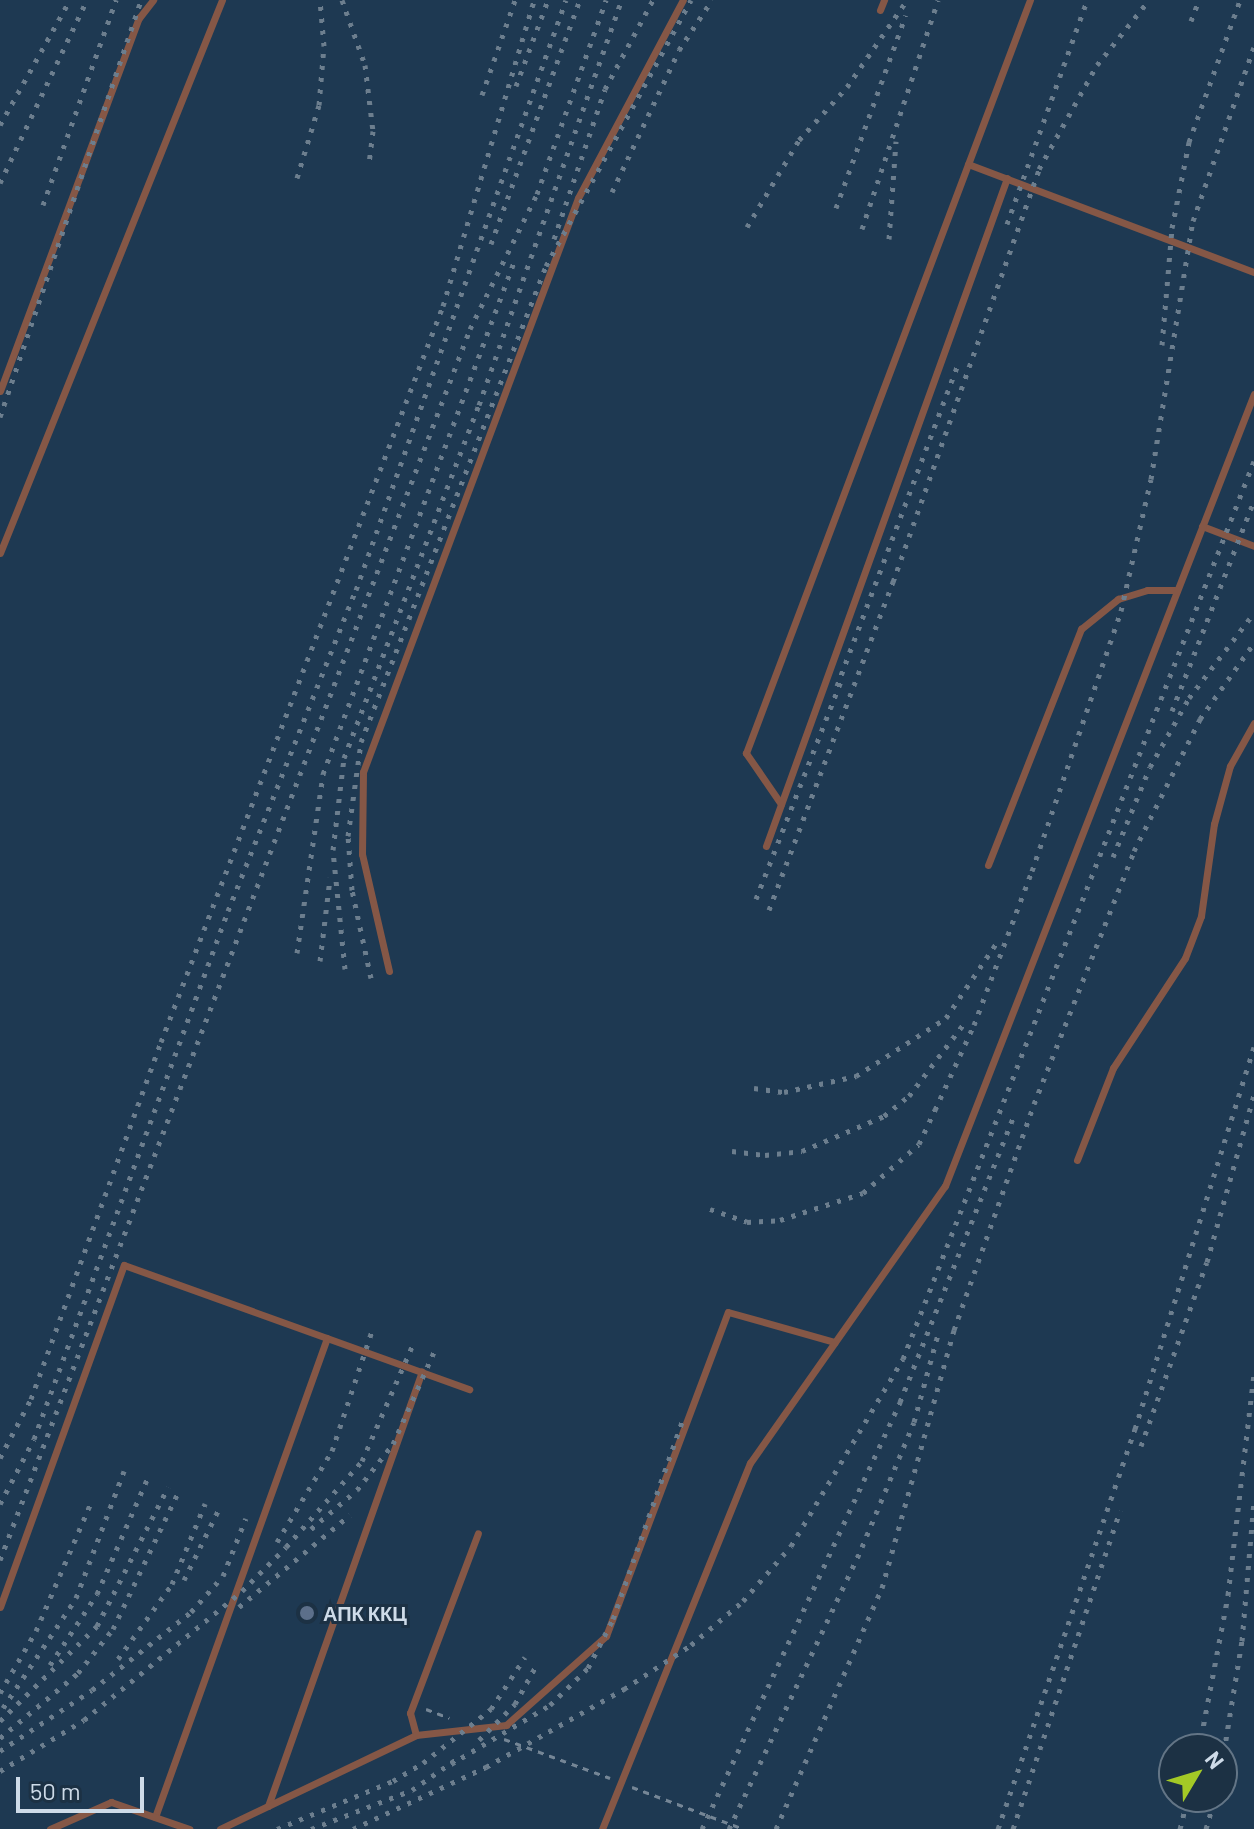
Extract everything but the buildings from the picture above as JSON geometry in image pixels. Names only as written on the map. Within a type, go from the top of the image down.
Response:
[{"type":"lane","points":[[0,391],[139,18],[153,0]]},
{"type":"lane","points":[[0,553],[222,0]]},
{"type":"lane","points":[[389,971],[362,854],[363,772],[578,198],[683,0]]},
{"type":"lane","points":[[880,10],[884,0]]},
{"type":"lane","points":[[781,804],[746,753],[1030,0]]},
{"type":"lane","points":[[968,164],[1254,272]]},
{"type":"lane","points":[[766,846],[1007,178]]},
{"type":"lane","points":[[602,1829],[750,1463],[945,1186],[1254,394]]},
{"type":"lane","points":[[1202,526],[1254,546]]},
{"type":"lane","points":[[988,865],[1081,629],[1118,599],[1147,590],[1177,590]]},
{"type":"lane","points":[[1077,1160],[1113,1068],[1185,958],[1201,916],[1214,824],[1230,766],[1254,723]]},
{"type":"lane","points":[[0,1607],[124,1265],[469,1389]]},
{"type":"lane","points":[[220,1829],[416,1735],[506,1725],[606,1636],[728,1312],[835,1342]]},
{"type":"lane","points":[[155,1817],[327,1338]]},
{"type":"lane","points":[[268,1806],[422,1372]]},
{"type":"lane","points":[[416,1735],[410,1713],[478,1533]]},
{"type":"lane","points":[[50,1829],[111,1802],[189,1829]]},
{"type":"path","points":[[417,1706],[462,1723]]},
{"type":"path","points":[[491,1734],[610,1779]]},
{"type":"path","points":[[625,1784],[744,1829]]},
{"type":"shaded area","points":[[0,0],[1254,0],[1254,1829],[0,1829]]},
{"type":"railway","points":[[0,125],[70,0]]},
{"type":"railway","points":[[0,183],[87,0]]},
{"type":"railway","points":[[43,205],[116,0]]},
{"type":"railway","points":[[0,417],[141,0]]},
{"type":"railway","points":[[297,178],[319,105],[324,46],[320,0]]},
{"type":"railway","points":[[342,0],[365,65],[373,131],[369,162]]},
{"type":"railway","points":[[482,95],[515,0]]},
{"type":"railway","points":[[0,1458],[31,1399],[161,1042],[443,306],[534,0]]},
{"type":"railway","points":[[516,86],[548,0]]},
{"type":"railway","points":[[0,1504],[34,1439],[228,911],[356,590],[566,0]]},
{"type":"railway","points":[[491,244],[580,0]]},
{"type":"railway","points":[[0,1560],[470,329],[537,194],[606,0]]},
{"type":"railway","points":[[345,969],[333,850],[344,758],[479,405],[622,0]]},
{"type":"railway","points":[[554,239],[605,89],[653,0]]},
{"type":"railway","points":[[371,978],[352,890],[348,836],[361,742],[546,266],[691,0]]},
{"type":"railway","points":[[612,192],[679,50],[712,0]]},
{"type":"railway","points":[[747,227],[799,140],[847,87],[907,0]]},
{"type":"railway","points":[[862,229],[938,0]]},
{"type":"railway","points":[[1007,224],[1087,0]]},
{"type":"railway","points":[[769,910],[893,582],[1039,169],[1097,65],[1149,0]]},
{"type":"railway","points":[[1191,21],[1199,0]]},
{"type":"railway","points":[[1162,345],[1172,228],[1189,142],[1240,0]]},
{"type":"railway","points":[[836,208],[906,15]]},
{"type":"railway","points":[[710,1209],[747,1222],[780,1220],[863,1193],[919,1144],[935,1110],[974,1025],[1032,871],[1121,611],[1151,479],[1193,221],[1254,47]]},
{"type":"railway","points":[[889,239],[896,141]]},
{"type":"railway","points":[[297,953],[323,774],[514,262]]},
{"type":"railway","points":[[837,686],[957,367]]},
{"type":"railway","points":[[353,1829],[486,1767],[624,1689],[691,1645],[743,1601],[791,1546],[903,1359],[1254,461]]},
{"type":"railway","points":[[1172,711],[1254,501]]},
{"type":"railway","points":[[1113,857],[1150,767],[1189,698],[1254,613]]},
{"type":"railway","points":[[776,1829],[882,1588],[954,1330],[1034,1104],[1134,851],[1200,719],[1254,643]]},
{"type":"railway","points":[[756,899],[843,676]]},
{"type":"railway","points":[[320,961],[330,878]]},
{"type":"railway","points":[[754,1088],[784,1092],[856,1076],[946,1018],[996,944]]},
{"type":"railway","points":[[732,1151],[765,1155],[802,1151],[884,1116],[909,1096],[966,1021]]},
{"type":"railway","points":[[998,1829],[1135,1429],[1254,1047]]},
{"type":"railway","points":[[1141,1446],[1207,1262],[1254,1095]]},
{"type":"railway","points":[[702,1829],[900,1402],[1014,1115]]},
{"type":"railway","points":[[277,1542],[332,1451],[373,1328]]},
{"type":"railway","points":[[729,1829],[862,1547],[914,1422],[938,1334]]},
{"type":"railway","points":[[0,1771],[84,1720],[242,1591],[286,1547],[362,1461],[413,1344]]},
{"type":"railway","points":[[311,1529],[357,1490],[393,1444],[434,1352]]},
{"type":"railway","points":[[1202,1733],[1228,1595],[1254,1372]]},
{"type":"railway","points":[[451,1764],[550,1705],[588,1668],[613,1619],[683,1419]]},
{"type":"railway","points":[[3,1708],[76,1598],[124,1471]]},
{"type":"railway","points":[[50,1665],[97,1594],[148,1477]]},
{"type":"railway","points":[[0,1721],[97,1626],[168,1487]]},
{"type":"railway","points":[[0,1738],[78,1673],[113,1629],[178,1493]]},
{"type":"railway","points":[[1227,1733],[1242,1641],[1254,1502]]},
{"type":"railway","points":[[118,1659],[172,1584],[205,1504]]},
{"type":"railway","points":[[0,1693],[36,1631],[90,1505]]},
{"type":"railway","points":[[184,1580],[219,1509]]},
{"type":"railway","points":[[1013,1829],[1120,1511]]},
{"type":"railway","points":[[239,1607],[350,1515]]},
{"type":"railway","points":[[0,1751],[92,1690],[191,1612],[223,1576],[246,1518]]},
{"type":"railway","points":[[277,1829],[393,1781],[423,1763],[491,1709],[525,1657]]},
{"type":"railway","points":[[479,1740],[515,1704],[537,1664]]},
{"type":"railway","points":[[311,1829],[412,1790],[458,1758]]},
{"type":"railway","points":[[1180,1829],[1184,1813]]},
{"type":"railway","points":[[1206,1829],[1210,1813]]},
{"type":"place","name":"АПК ККЦ","points":[[307,1613]]}]
